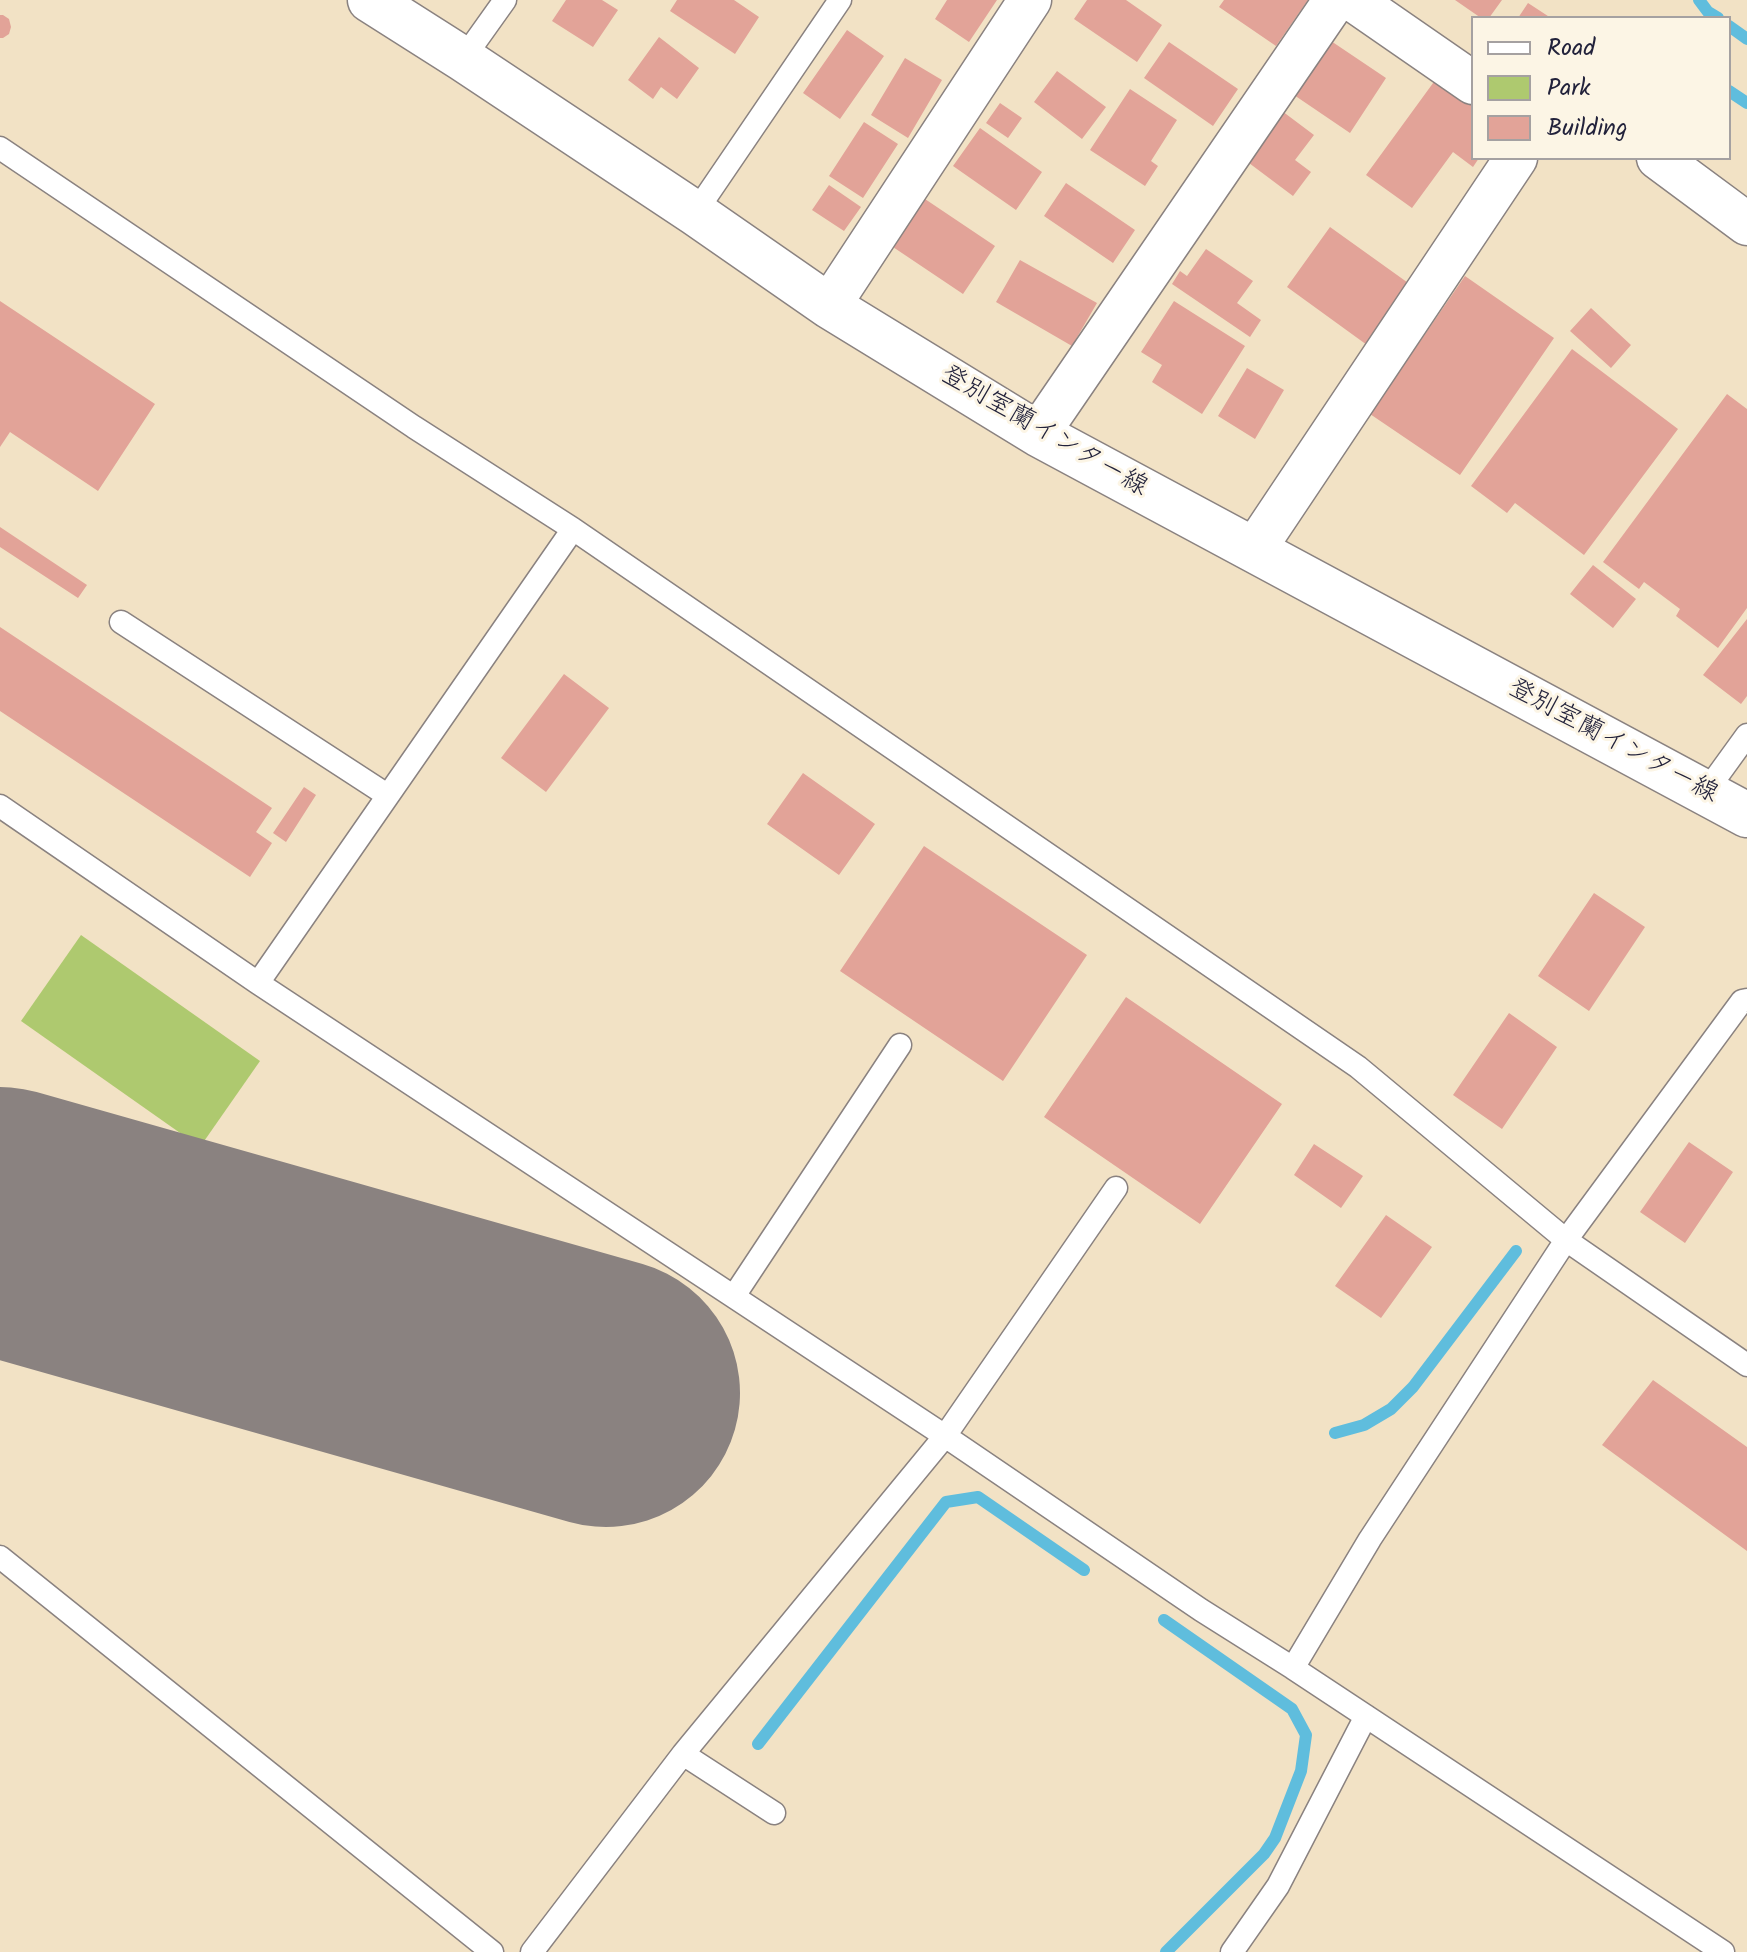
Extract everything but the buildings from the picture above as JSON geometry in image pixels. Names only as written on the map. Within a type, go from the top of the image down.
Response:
[{"type":"main road","name":"登別室蘭インター線","points":[[370,0],[695,213],[829,306],[1038,434],[1747,815]]},
{"type":"street","points":[[829,306],[1030,0]]},
{"type":"street","points":[[1038,434],[1335,0]]},
{"type":"street","points":[[1353,0],[1471,82]]},
{"type":"street","points":[[1254,550],[1515,160]]},
{"type":"street","points":[[1661,160],[1747,224]]},
{"type":"lane","points":[[463,59],[505,0]]},
{"type":"lane","points":[[695,213],[840,0]]},
{"type":"lane","points":[[0,148],[401,418],[573,529],[1358,1067],[1566,1240],[1747,1365]]},
{"type":"lane","points":[[258,983],[573,529]]},
{"type":"lane","points":[[121,622],[387,795]]},
{"type":"lane","points":[[1705,793],[1747,735]]},
{"type":"lane","points":[[0,806],[258,983],[945,1436],[1201,1610],[1723,1952]]},
{"type":"lane","points":[[1293,1668],[1370,1539],[1566,1240],[1742,1001],[1747,1000]]},
{"type":"lane","points":[[734,1296],[900,1045]]},
{"type":"lane","points":[[532,1952],[683,1754],[945,1436],[1116,1188]]},
{"type":"lane","points":[[0,1557],[492,1952]]},
{"type":"lane","points":[[1232,1952],[1278,1886],[1366,1716]]},
{"type":"lane","points":[[683,1754],[774,1813]]},
{"type":"green space","points":[[81,935],[260,1061],[200,1147],[21,1021]]},
{"type":"waterway","points":[[1699,0],[1715,16]]},
{"type":"waterway","points":[[1731,27],[1747,39]]},
{"type":"waterway","points":[[1731,92],[1747,103]]},
{"type":"waterway","points":[[1335,1433],[1364,1425],[1391,1409],[1413,1387],[1516,1251]]},
{"type":"waterway","points":[[758,1744],[946,1502],[978,1497],[1084,1570]]},
{"type":"waterway","points":[[1164,1620],[1292,1709],[1306,1735],[1301,1771],[1275,1838],[1264,1854],[1166,1952]]},
{"type":"runway","points":[[0,1221],[606,1393]]}]
